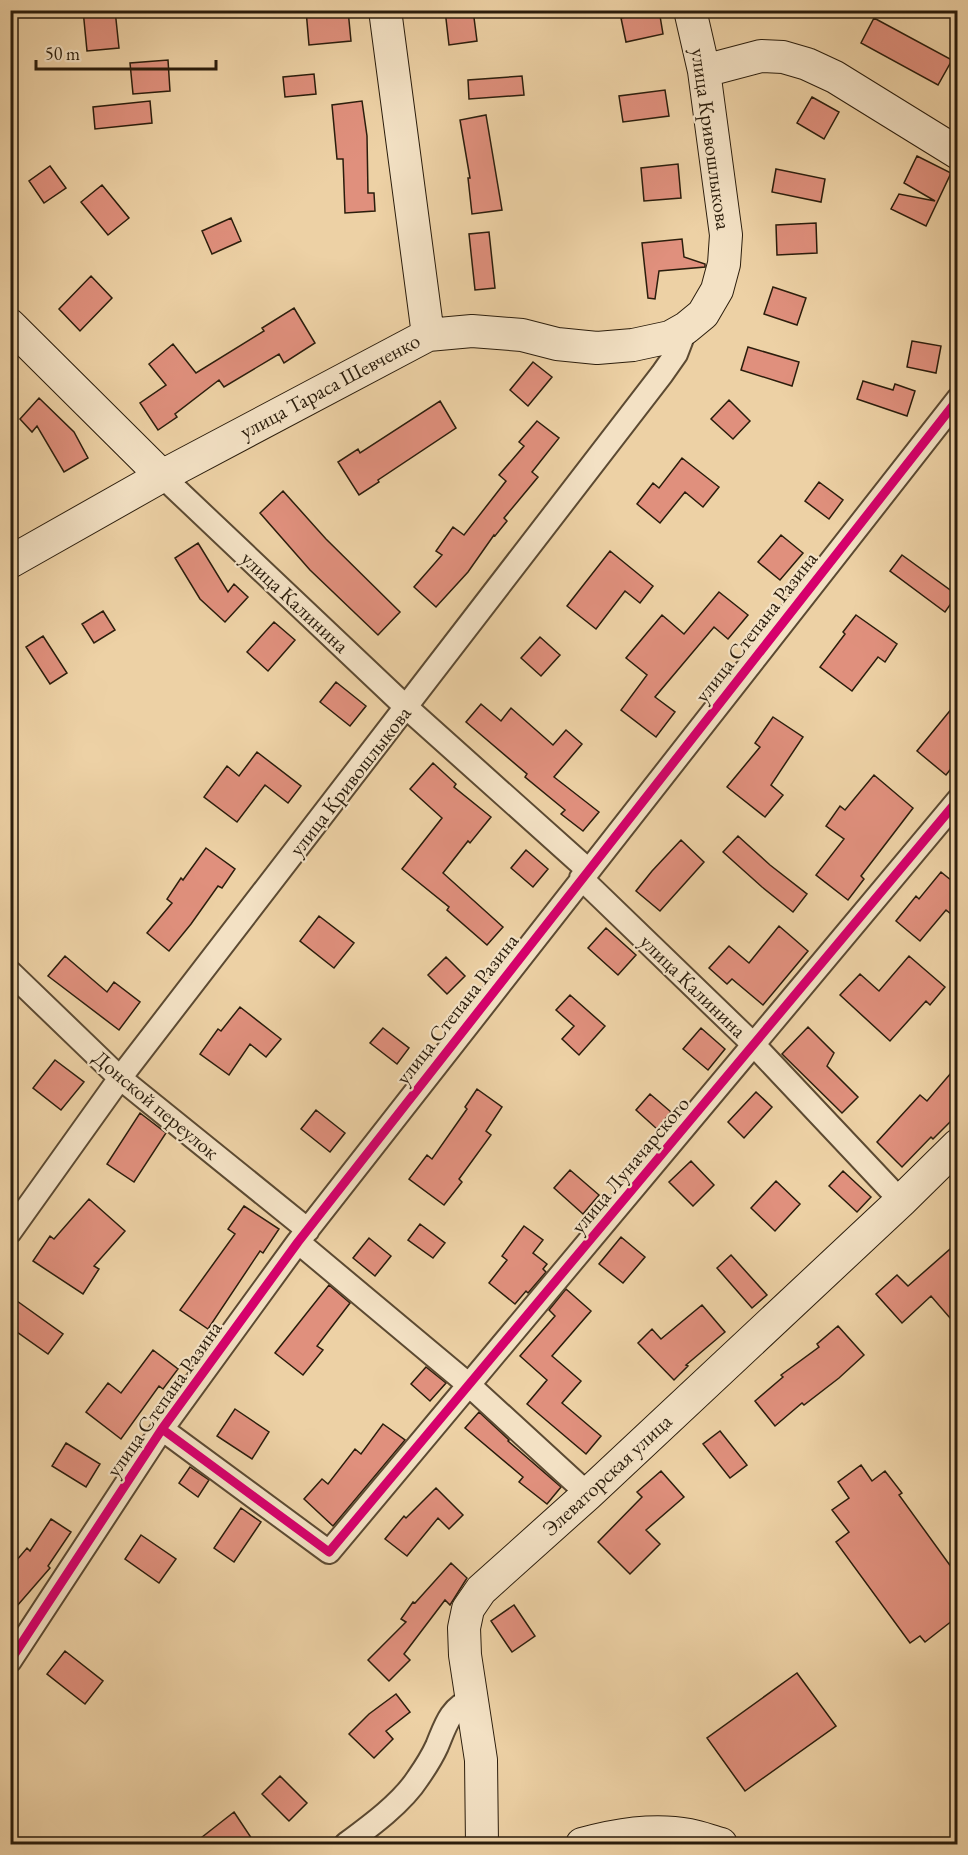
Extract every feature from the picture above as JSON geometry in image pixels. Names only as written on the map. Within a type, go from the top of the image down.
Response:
[{"type":"street","name":"улица Тараса Шевченко","points":[[10,562],[162,476],[428,335],[386,10]]},
{"type":"street","name":"улица Кривошлыкова","points":[[428,335],[472,331],[522,335],[557,344],[597,348],[633,345],[670,337],[703,314],[717,290],[726,235],[704,71],[690,10]]},
{"type":"street","points":[[704,71],[761,56],[783,57],[807,64],[835,77],[957,153]]},
{"type":"street","name":"улица Калинина","points":[[10,325],[162,476],[585,874],[754,1045],[901,1201]]},
{"type":"street","name":"улица Кривошлыкова","points":[[10,1232],[120,1078],[662,374],[676,354],[686,328]]},
{"type":"street","name":"улица Степана Разина","points":[[10,1661],[162,1430],[303,1236],[957,399]]},
{"type":"street","name":"улица Луначарского","points":[[162,1430],[329,1552],[957,800]]},
{"type":"street","name":"Донской переулок","points":[[10,972],[120,1078],[303,1236],[588,1494]]},
{"type":"street","name":"Элеваторская улица","points":[[482,1845],[481,1760],[464,1628],[468,1609],[482,1590],[901,1201],[957,1145]]},
{"type":"street","points":[[346,1845],[382,1816],[417,1781],[436,1748],[452,1712],[461,1704],[472,1700]]},
{"type":"street","points":[[582,1845],[604,1838],[644,1832],[688,1835],[721,1845]]},
{"type":"building","points":[[83,10],[115,10],[119,48],[87,51]]},
{"type":"building","points":[[306,10],[348,10],[351,41],[309,45]]},
{"type":"building","points":[[445,10],[473,10],[477,41],[449,45]]},
{"type":"building","points":[[659,10],[663,34],[626,42],[621,18]]},
{"type":"building","points":[[874,18],[952,60],[938,85],[861,43]]},
{"type":"building","points":[[168,60],[170,91],[133,94],[130,63]]},
{"type":"building","points":[[314,74],[316,94],[285,97],[283,77]]},
{"type":"building","points":[[522,76],[524,95],[469,99],[468,80]]},
{"type":"building","points":[[665,90],[669,116],[623,122],[619,96]]},
{"type":"building","points":[[812,97],[839,112],[824,139],[797,123]]},
{"type":"building","points":[[150,101],[152,123],[95,129],[93,107]]},
{"type":"building","points":[[362,101],[367,136],[368,193],[374,193],[375,211],[345,213],[343,159],[337,159],[332,105]]},
{"type":"building","points":[[486,115],[502,210],[472,214],[468,178],[470,178],[460,120]]},
{"type":"building","points":[[917,156],[951,173],[926,226],[891,209],[899,194],[935,201],[904,183]]},
{"type":"building","points":[[678,164],[681,198],[644,201],[641,168]]},
{"type":"building","points":[[50,166],[66,188],[44,203],[29,181]]},
{"type":"building","points":[[776,169],[825,179],[821,202],[772,192]]},
{"type":"building","points":[[102,185],[129,218],[108,235],[81,202]]},
{"type":"building","points":[[231,218],[241,241],[212,254],[202,231]]},
{"type":"building","points":[[816,223],[817,253],[777,255],[776,225]]},
{"type":"building","points":[[489,232],[495,288],[475,290],[469,234]]},
{"type":"building","points":[[682,239],[684,257],[705,264],[705,267],[659,271],[655,299],[648,298],[642,243]]},
{"type":"building","points":[[91,276],[112,298],[80,331],[59,309]]},
{"type":"building","points":[[773,287],[806,298],[797,325],[764,314]]},
{"type":"building","points":[[294,308],[315,343],[284,363],[279,354],[224,387],[219,380],[175,414],[177,417],[158,430],[140,403],[166,385],[149,364],[173,344],[196,373],[264,331],[262,328]]},
{"type":"building","points":[[912,341],[941,346],[936,373],[907,367]]},
{"type":"building","points":[[748,347],[799,362],[792,386],[741,370]]},
{"type":"building","points":[[533,362],[552,377],[528,406],[510,390]]},
{"type":"building","points":[[863,381],[893,390],[895,384],[915,391],[907,416],[857,399]]},
{"type":"building","points":[[39,398],[74,432],[88,458],[64,472],[37,426],[32,432],[20,419]]},
{"type":"building","points":[[729,400],[750,421],[733,439],[711,419]]},
{"type":"building","points":[[440,401],[456,428],[359,495],[338,462],[358,449],[360,453]]},
{"type":"building","points":[[537,421],[559,438],[532,472],[538,477],[504,518],[507,521],[494,535],[468,572],[436,607],[414,587],[442,555],[436,551],[453,527],[464,535],[506,481],[499,475],[524,446],[519,442]]},
{"type":"building","points":[[682,458],[719,487],[703,507],[685,492],[660,523],[637,504],[653,483],[659,488]]},
{"type":"building","points":[[819,482],[843,500],[829,519],[805,501]]},
{"type":"building","points":[[283,491],[326,539],[400,612],[378,635],[310,570],[260,513]]},
{"type":"building","points":[[781,535],[803,553],[780,580],[758,562]]},
{"type":"building","points":[[198,543],[228,592],[234,584],[248,597],[225,622],[200,599],[175,558]]},
{"type":"building","points":[[610,551],[653,586],[640,603],[625,591],[596,629],[567,606]]},
{"type":"building","points":[[902,555],[957,595],[945,612],[890,571]]},
{"type":"building","points":[[719,592],[748,615],[728,639],[714,627],[655,697],[675,712],[656,737],[621,710],[647,675],[626,658],[662,615],[684,634]]},
{"type":"building","points":[[103,611],[115,630],[94,643],[82,624]]},
{"type":"building","points":[[856,615],[897,644],[885,662],[878,657],[852,691],[820,667]]},
{"type":"building","points":[[274,622],[295,640],[268,671],[247,652]]},
{"type":"building","points":[[43,636],[67,673],[50,684],[26,647]]},
{"type":"building","points":[[540,637],[560,655],[541,676],[521,658]]},
{"type":"building","points":[[336,682],[366,706],[350,726],[320,702]]},
{"type":"building","points":[[957,702],[957,761],[946,775],[917,751]]},
{"type":"building","points":[[481,704],[501,721],[511,708],[553,745],[566,730],[582,744],[554,777],[599,812],[583,831],[561,814],[565,810],[525,777],[527,774],[466,722]]},
{"type":"building","points":[[773,717],[803,737],[771,785],[783,795],[765,817],[727,787],[760,747],[755,743]]},
{"type":"building","points":[[257,752],[301,786],[288,803],[265,785],[237,822],[204,797],[227,766],[239,776]]},
{"type":"building","points":[[433,763],[456,784],[454,787],[491,817],[470,843],[468,841],[443,873],[503,927],[487,945],[447,910],[449,907],[402,869],[442,818],[410,789]]},
{"type":"building","points":[[874,775],[913,808],[861,876],[864,879],[848,900],[816,875],[844,839],[826,826],[840,806],[845,810]]},
{"type":"building","points":[[738,836],[807,894],[793,912],[723,852]]},
{"type":"building","points":[[681,840],[704,862],[660,911],[636,891]]},
{"type":"building","points":[[206,848],[235,869],[222,888],[218,886],[169,951],[147,933],[172,903],[167,899],[181,878],[183,880]]},
{"type":"building","points":[[526,850],[548,869],[533,887],[511,868]]},
{"type":"building","points":[[941,872],[957,885],[957,919],[946,910],[920,941],[896,921],[916,896],[919,899]]},
{"type":"building","points":[[319,916],[354,943],[334,968],[300,941]]},
{"type":"building","points":[[779,926],[808,951],[763,1005],[732,979],[727,984],[709,968],[729,946],[749,963]]},
{"type":"building","points":[[606,928],[636,955],[618,975],[588,948]]},
{"type":"building","points":[[65,956],[107,992],[114,982],[140,1002],[119,1030],[48,976]]},
{"type":"building","points":[[909,956],[945,987],[930,1005],[926,1001],[890,1041],[840,995],[860,974],[879,991]]},
{"type":"building","points":[[446,957],[465,976],[447,994],[428,975]]},
{"type":"building","points":[[570,995],[605,1026],[579,1055],[562,1039],[574,1026],[556,1010]]},
{"type":"building","points":[[240,1007],[281,1039],[266,1057],[250,1044],[229,1075],[200,1054],[218,1029],[221,1031]]},
{"type":"building","points":[[808,1027],[834,1053],[827,1066],[858,1097],[842,1113],[782,1054]]},
{"type":"building","points":[[383,1028],[409,1048],[397,1064],[370,1043]]},
{"type":"building","points":[[701,1028],[725,1049],[708,1070],[683,1049]]},
{"type":"building","points":[[55,1060],[84,1082],[61,1110],[33,1088]]},
{"type":"building","points":[[957,1066],[957,1115],[933,1139],[931,1137],[902,1167],[877,1142],[920,1095],[927,1101]]},
{"type":"building","points":[[477,1089],[502,1107],[486,1131],[491,1135],[459,1179],[462,1182],[444,1205],[409,1179],[427,1155],[432,1159],[467,1109],[465,1107]]},
{"type":"building","points":[[756,1092],[772,1107],[744,1138],[728,1122]]},
{"type":"building","points":[[650,1094],[671,1112],[657,1129],[636,1110]]},
{"type":"building","points":[[316,1110],[345,1133],[330,1152],[301,1129]]},
{"type":"building","points":[[140,1113],[166,1133],[134,1182],[107,1164]]},
{"type":"building","points":[[691,1161],[714,1185],[693,1206],[669,1182]]},
{"type":"building","points":[[570,1170],[599,1195],[583,1214],[554,1188]]},
{"type":"building","points":[[843,1171],[871,1197],[857,1212],[829,1186]]},
{"type":"building","points":[[776,1181],[800,1204],[775,1231],[751,1208]]},
{"type":"building","points":[[89,1199],[125,1231],[94,1266],[99,1269],[83,1294],[33,1261],[50,1236],[54,1239]]},
{"type":"building","points":[[244,1206],[279,1229],[263,1253],[260,1251],[208,1329],[180,1310],[235,1234],[228,1229]]},
{"type":"building","points":[[420,1224],[445,1243],[433,1258],[408,1240]]},
{"type":"building","points":[[524,1226],[543,1240],[533,1253],[547,1264],[543,1269],[546,1272],[515,1304],[489,1283],[507,1260],[502,1256]]},
{"type":"building","points":[[621,1237],[645,1257],[623,1283],[599,1264]]},
{"type":"building","points":[[369,1238],[391,1256],[375,1276],[353,1258]]},
{"type":"building","points":[[957,1243],[957,1326],[931,1296],[902,1323],[876,1294],[897,1275],[908,1286]]},
{"type":"building","points":[[731,1255],[767,1295],[752,1308],[717,1268]]},
{"type":"building","points":[[329,1285],[350,1303],[317,1346],[323,1350],[303,1375],[275,1353]]},
{"type":"building","points":[[566,1289],[591,1311],[552,1356],[581,1381],[562,1403],[601,1436],[586,1454],[527,1404],[547,1380],[520,1356],[555,1316],[549,1310]]},
{"type":"building","points":[[10,1296],[63,1334],[48,1354],[10,1327]]},
{"type":"building","points":[[702,1305],[725,1332],[686,1365],[688,1366],[674,1380],[638,1343],[652,1329],[661,1339]]},
{"type":"building","points":[[838,1326],[864,1355],[839,1378],[804,1405],[802,1403],[775,1426],[755,1401],[783,1377],[781,1375],[819,1347],[817,1344]]},
{"type":"building","points":[[153,1350],[178,1369],[163,1389],[159,1386],[121,1439],[86,1412],[108,1383],[121,1393]]},
{"type":"building","points":[[426,1367],[446,1383],[430,1401],[411,1384]]},
{"type":"building","points":[[235,1409],[269,1432],[252,1459],[217,1436]]},
{"type":"building","points":[[479,1412],[508,1441],[561,1487],[547,1504],[519,1482],[523,1477],[465,1428]]},
{"type":"building","points":[[383,1424],[405,1440],[333,1526],[304,1499],[322,1479],[328,1484],[355,1449],[361,1454]]},
{"type":"building","points":[[720,1431],[747,1465],[730,1478],[703,1444]]},
{"type":"building","points":[[66,1443],[100,1464],[86,1487],[52,1466]]},
{"type":"building","points":[[861,1465],[872,1481],[885,1471],[902,1493],[899,1495],[957,1575],[957,1617],[925,1642],[920,1636],[910,1643],[836,1542],[849,1532],[832,1510],[849,1498],[838,1482]]},
{"type":"building","points":[[190,1467],[209,1480],[198,1497],[179,1483]]},
{"type":"building","points":[[661,1471],[684,1497],[646,1530],[660,1544],[630,1574],[598,1542],[642,1497],[637,1492]]},
{"type":"building","points":[[436,1488],[463,1515],[449,1529],[438,1518],[407,1556],[385,1539],[404,1516],[406,1518]]},
{"type":"building","points":[[241,1508],[261,1522],[234,1562],[214,1548]]},
{"type":"building","points":[[51,1519],[71,1532],[48,1566],[50,1568],[10,1614],[10,1568],[27,1548],[30,1551]]},
{"type":"building","points":[[141,1535],[176,1559],[159,1583],[125,1559]]},
{"type":"building","points":[[451,1563],[467,1578],[450,1605],[445,1600],[404,1654],[410,1660],[389,1681],[368,1660],[406,1622],[401,1619],[413,1602],[415,1603]]},
{"type":"building","points":[[514,1605],[535,1636],[512,1652],[491,1621]]},
{"type":"building","points":[[65,1651],[103,1681],[85,1704],[47,1674]]},
{"type":"building","points":[[797,1673],[836,1726],[745,1791],[707,1738]]},
{"type":"building","points":[[396,1694],[410,1712],[386,1731],[393,1739],[374,1758],[349,1734],[369,1714]]},
{"type":"building","points":[[280,1776],[307,1803],[289,1821],[262,1794]]},
{"type":"building","points":[[234,1812],[256,1845],[192,1845]]},
{"type":"cycle path","points":[[10,1661],[162,1429],[298,1242],[958,399]]},
{"type":"cycle path","points":[[162,1429],[329,1552],[958,800]]}]
